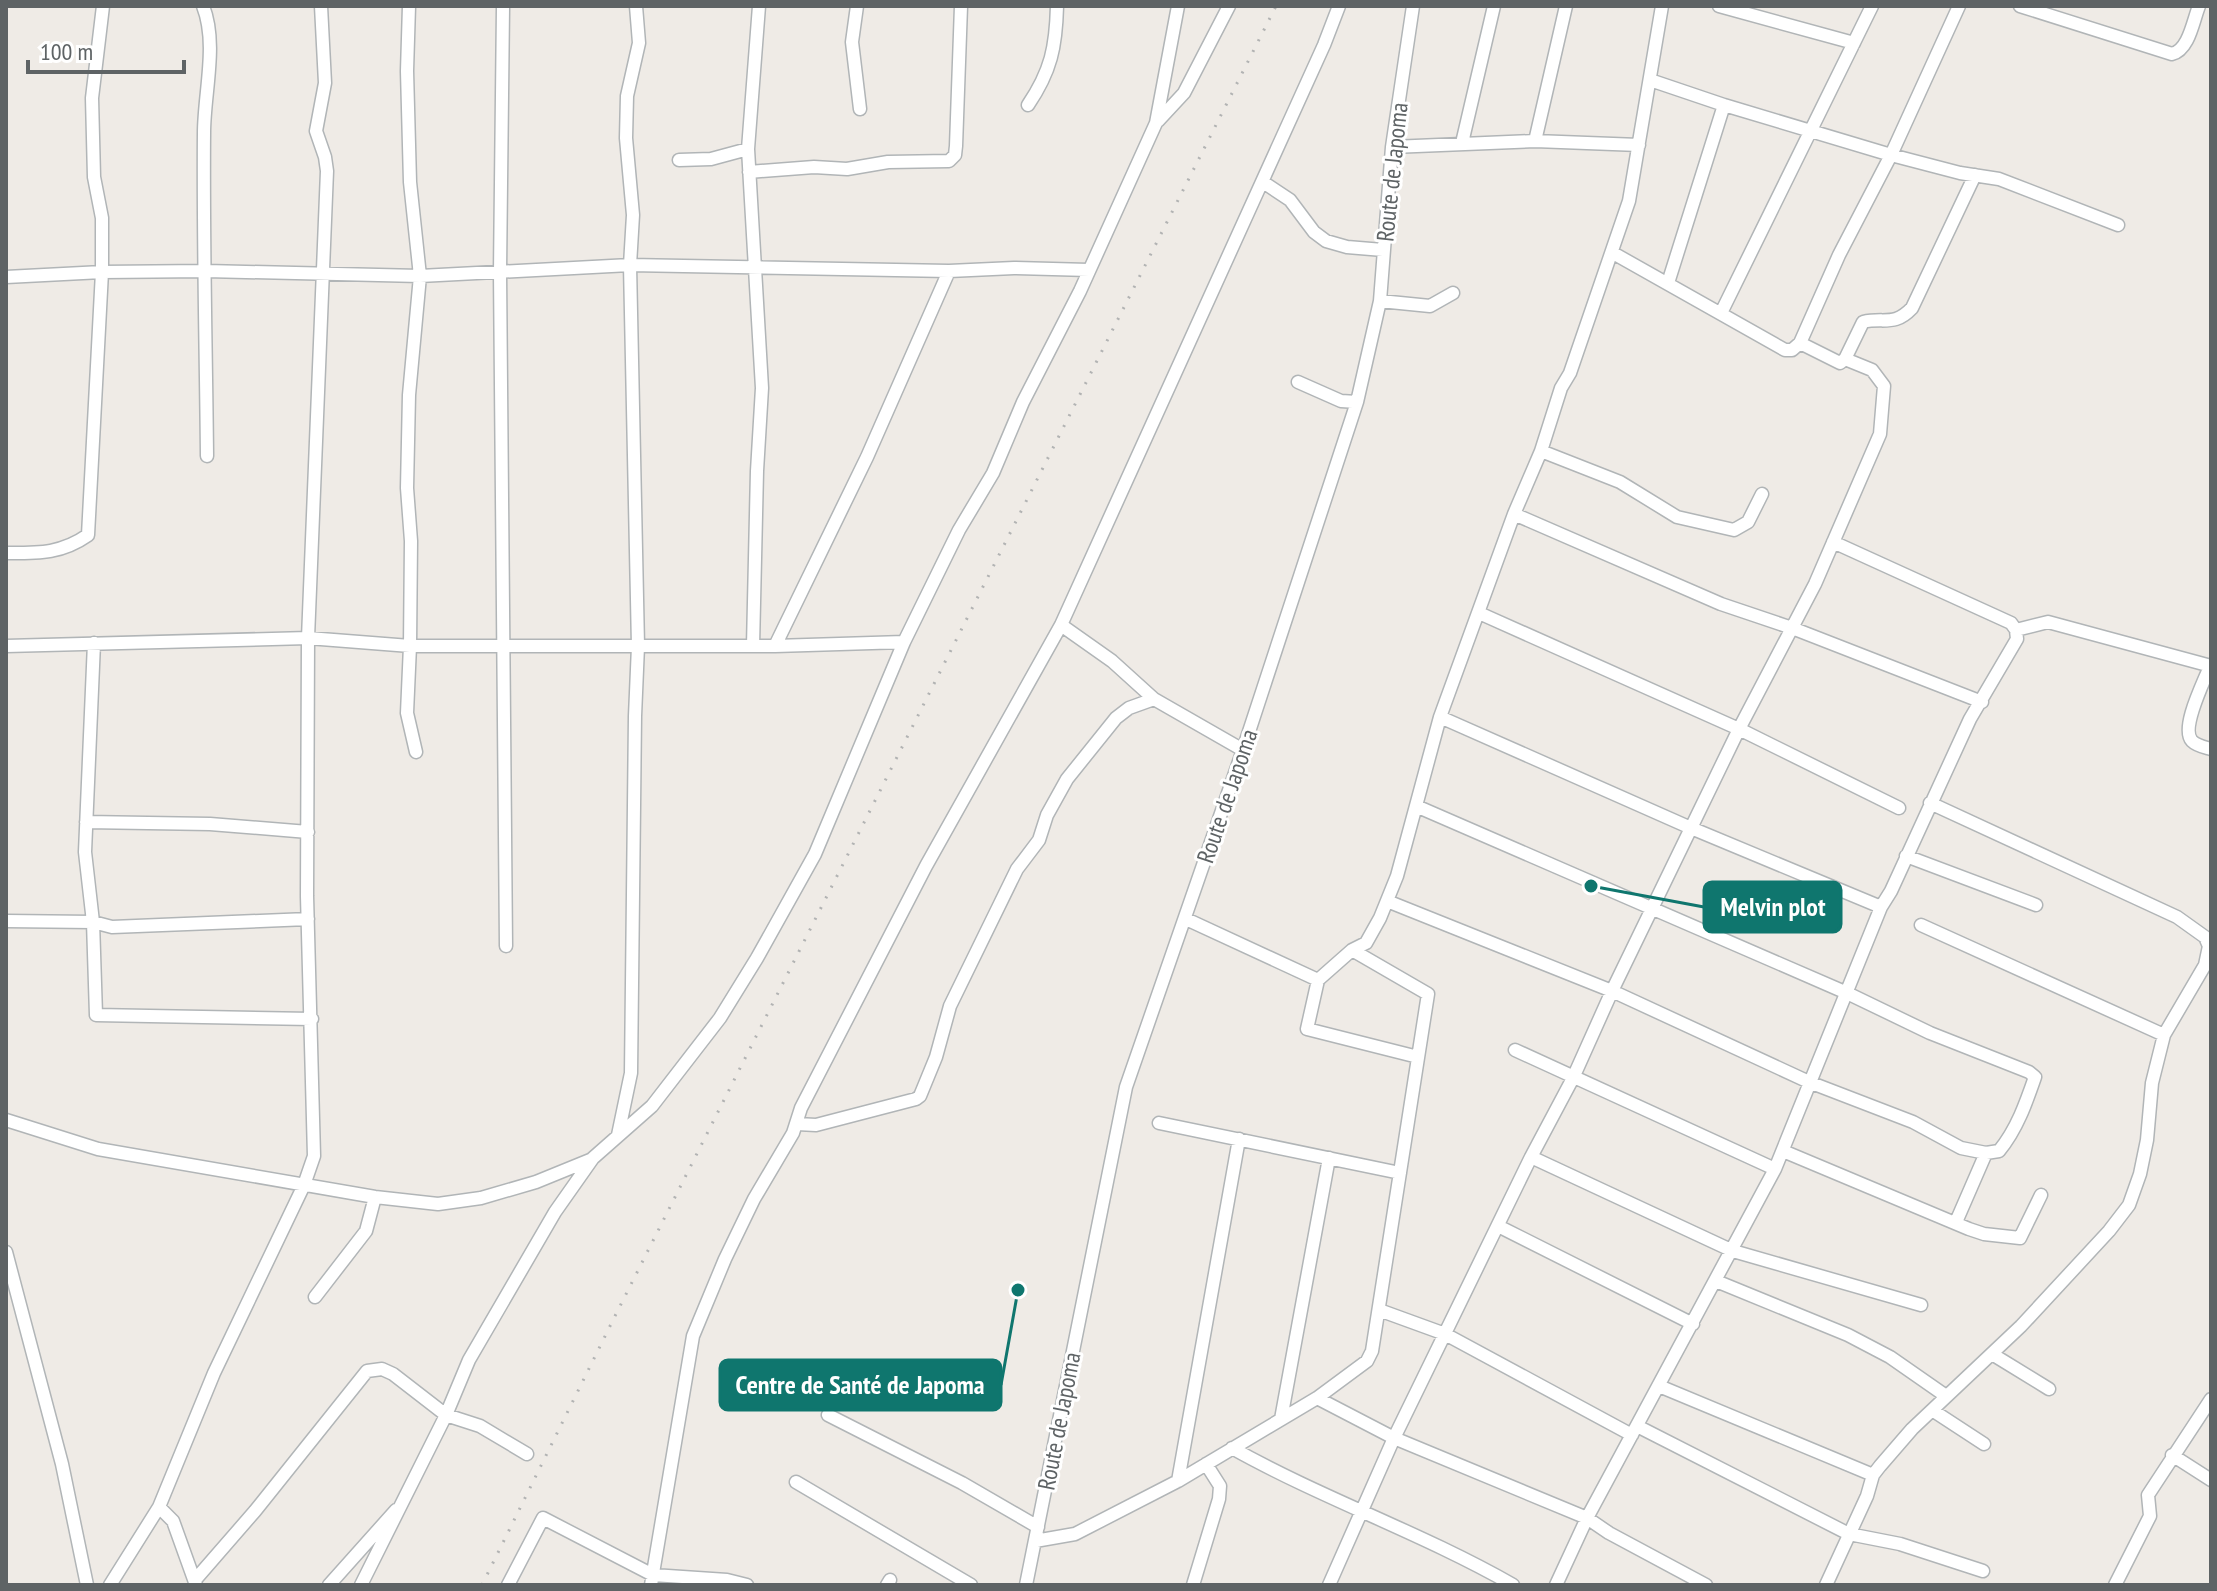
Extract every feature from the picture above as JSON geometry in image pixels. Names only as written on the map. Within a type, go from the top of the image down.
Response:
[{"type":"street","points":[[6,553],[41,553],[72,547],[88,535],[102,272],[102,218],[94,177],[92,98],[103,6]]},
{"type":"street","points":[[203,6],[208,23],[209,46],[204,130],[207,456]]},
{"type":"street","points":[[110,1585],[159,1507],[214,1373],[304,1185],[314,1156],[308,919],[308,638],[327,171],[316,131],[325,83],[321,6]]},
{"type":"street","points":[[409,6],[410,182],[420,276],[409,395],[407,488],[411,541],[407,713],[416,752]]},
{"type":"street","points":[[618,1135],[631,1073],[638,646],[630,265],[633,215],[626,138],[627,96],[639,43],[636,6]]},
{"type":"street","points":[[753,646],[762,388],[748,149],[759,6]]},
{"type":"street","points":[[857,6],[852,42],[860,109]]},
{"type":"street","points":[[749,172],[949,161],[955,155],[956,146],[961,6]]},
{"type":"street","points":[[1028,105],[1043,84],[1051,63],[1057,6]]},
{"type":"street","points":[[361,1585],[474,1352],[555,1212],[593,1158],[652,1106],[720,1018],[815,854],[904,642],[959,530],[993,473],[1028,391],[1089,270],[1156,123],[1178,6]]},
{"type":"street","points":[[1156,123],[1184,93],[1229,6]]},
{"type":"street","points":[[652,1580],[693,1336],[731,1247],[797,1124],[801,1108],[878,955],[1061,625],[1263,182],[1339,6]]},
{"type":"street","name":"Route de Japoma","points":[[1026,1585],[1126,1087],[1243,750],[1357,402],[1380,301],[1392,147],[1413,6]]},
{"type":"street","points":[[1462,143],[1494,6]]},
{"type":"street","points":[[1535,141],[1566,6]]},
{"type":"street","points":[[1418,1057],[1307,1029],[1318,980],[1352,950],[1366,943],[1397,876],[1440,717],[1514,514],[1541,451],[1561,388],[1570,373],[1629,201],[1662,6]]},
{"type":"street","points":[[1719,6],[1854,43]]},
{"type":"street","points":[[1721,313],[1872,6]]},
{"type":"street","points":[[1613,253],[1785,350],[1792,350],[1800,343],[1959,6]]},
{"type":"street","points":[[2020,6],[2172,54],[2183,47],[2199,6]]},
{"type":"street","points":[[503,7],[500,272],[506,946]]},
{"type":"street","points":[[1650,80],[1891,155],[2013,184],[2118,225]]},
{"type":"street","points":[[1668,283],[1724,105]]},
{"type":"street","points":[[1392,147],[1535,141],[1639,145]]},
{"type":"street","points":[[679,160],[711,159],[748,149]]},
{"type":"street","points":[[1800,343],[1840,363],[1845,359],[1863,322],[1895,321],[1904,317],[1912,308],[1975,175]]},
{"type":"street","points":[[1263,182],[1290,200],[1314,232],[1326,241],[1347,247],[1383,250]]},
{"type":"street","points":[[6,277],[206,271],[420,276],[630,265],[949,271],[1014,268],[1089,270]]},
{"type":"street","points":[[775,646],[867,457],[949,271]]},
{"type":"street","points":[[1380,301],[1430,306],[1453,293]]},
{"type":"street","points":[[1329,1585],[1360,1509],[1531,1157],[1573,1078],[1739,729],[1792,628],[1880,434],[1884,386],[1872,370],[1845,359]]},
{"type":"street","points":[[1298,382],[1341,401],[1357,402]]},
{"type":"street","points":[[1541,451],[1620,482],[1677,517],[1734,530],[1748,522],[1762,494]]},
{"type":"street","points":[[1514,514],[1721,604],[1792,628],[1982,702]]},
{"type":"street","points":[[1556,1585],[1587,1518],[1775,1169],[1881,907],[1970,719],[2017,639],[2011,623],[1833,542]]},
{"type":"street","points":[[1479,613],[1739,729],[1899,808]]},
{"type":"street","points":[[2016,630],[2048,622],[2210,666],[2187,727],[2190,739],[2197,745],[2211,749]]},
{"type":"street","points":[[1061,625],[1112,661],[1154,699],[1243,750]]},
{"type":"street","points":[[6,646],[308,638],[410,646],[775,646],[904,642]]},
{"type":"street","points":[[94,643],[85,852],[93,922],[94,1009],[98,1016],[312,1019]]},
{"type":"street","points":[[797,1124],[824,1123],[920,1096],[936,1057],[950,1006],[1017,869],[1039,840],[1047,815],[1067,779],[1116,718],[1129,708],[1154,699]]},
{"type":"street","points":[[1440,717],[1691,828],[1881,907]]},
{"type":"street","points":[[1826,1585],[1867,1496],[1873,1475],[1912,1429],[1992,1354],[2109,1231],[2129,1205],[2142,1163],[2152,1083],[2164,1035],[2205,965],[2209,946],[2205,937],[2177,917],[1930,803]]},
{"type":"street","points":[[1387,901],[1612,991],[1809,1082],[1913,1122],[1961,1148],[1986,1153],[1999,1151],[2009,1139],[2035,1077],[1416,806]]},
{"type":"street","points":[[86,822],[210,824],[308,832]]},
{"type":"street","points":[[1906,856],[2036,905]]},
{"type":"street","points":[[6,921],[93,922],[112,927],[308,919]]},
{"type":"street","points":[[1186,919],[1318,980]]},
{"type":"street","points":[[1921,925],[2164,1035]]},
{"type":"street","points":[[1035,1541],[1075,1534],[1178,1481],[1317,1398],[1367,1361],[1372,1351],[1379,1310],[1428,994],[1352,950]]},
{"type":"street","points":[[1515,1050],[1775,1169]]},
{"type":"street","points":[[6,1120],[98,1149],[375,1197],[454,1203],[536,1182],[593,1158]]},
{"type":"street","points":[[1159,1123],[1400,1173]]},
{"type":"street","points":[[1178,1481],[1239,1139]]},
{"type":"street","points":[[1783,1151],[1984,1234],[2020,1238],[2041,1195]]},
{"type":"street","points":[[1956,1222],[1986,1153]]},
{"type":"street","points":[[1531,1157],[1733,1251],[1921,1305]]},
{"type":"street","points":[[1281,1419],[1329,1158]]},
{"type":"street","points":[[315,1297],[366,1231],[375,1197]]},
{"type":"street","points":[[1498,1226],[1693,1324]]},
{"type":"street","points":[[6,1252],[62,1464],[87,1585]]},
{"type":"street","points":[[1716,1281],[1848,1335],[1890,1357],[1946,1396]]},
{"type":"street","points":[[1379,1310],[1445,1334],[1849,1534],[1900,1544],[1983,1571]]},
{"type":"street","points":[[1992,1354],[2049,1389]]},
{"type":"street","points":[[196,1583],[367,1371],[382,1369],[393,1374],[446,1415],[480,1426],[527,1454]]},
{"type":"street","points":[[1659,1386],[1873,1475]]},
{"type":"street","points":[[1317,1398],[1394,1438],[1587,1518],[1706,1585]]},
{"type":"street","points":[[2115,1585],[2150,1516],[2148,1495],[2211,1399]]},
{"type":"street","points":[[1932,1410],[1984,1444]]},
{"type":"street","points":[[828,1415],[962,1483],[1038,1527]]},
{"type":"street","points":[[1232,1448],[1286,1479],[1360,1509],[1513,1585]]},
{"type":"street","points":[[2172,1455],[2211,1480]]},
{"type":"street","points":[[1193,1585],[1219,1499],[1220,1486],[1206,1464]]},
{"type":"street","points":[[796,1482],[971,1585]]},
{"type":"street","points":[[329,1585],[384,1520],[401,1506]]},
{"type":"street","points":[[159,1507],[173,1521],[196,1583]]},
{"type":"street","points":[[508,1585],[543,1518],[652,1580],[727,1580],[747,1585]]},
{"type":"railway","points":[[482,1585],[1276,6]]},
{"type":"place","name":"Melvin plot","points":[[1591,886]]},
{"type":"place","name":"Centre de Santé de Japoma","points":[[1018,1290]]}]
